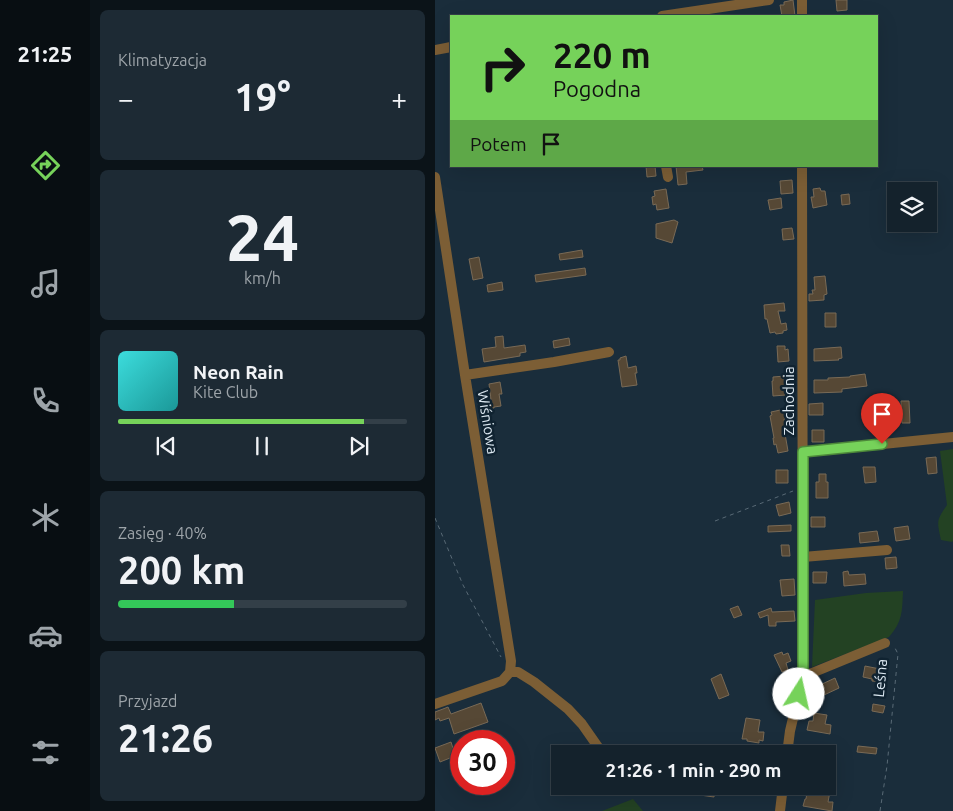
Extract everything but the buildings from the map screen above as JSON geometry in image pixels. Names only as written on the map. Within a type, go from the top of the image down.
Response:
[{"type":"street","points":[[669,15],[769,0]]},
{"type":"street","points":[[802,0],[802,15]]},
{"type":"street","points":[[435,50],[450,47]]},
{"type":"street","points":[[666,167],[668,178]]},
{"type":"street","name":"Zachodnia","points":[[788,745],[803,676],[802,167]]},
{"type":"street","name":"Wiśniowa","points":[[435,177],[511,662],[510,672]]},
{"type":"street","points":[[465,375],[609,352]]},
{"type":"street","points":[[803,452],[953,437]]},
{"type":"street","points":[[803,557],[887,550]]},
{"type":"street","name":"Leśna","points":[[803,676],[812,674],[885,643]]},
{"type":"street","points":[[435,704],[502,681],[510,672],[518,672],[568,709],[582,724],[597,745]]},
{"type":"street","points":[[780,811],[782,795]]},
{"type":"path","points":[[715,522],[803,487]]},
{"type":"path","points":[[435,518],[463,585],[501,656]]},
{"type":"path","name":"Leśna","points":[[880,811],[887,766],[898,654],[895,647],[890,643],[885,643]]},
{"type":"green space","points":[[953,449],[952,542],[941,540],[938,525],[939,518],[947,505],[940,451]]},
{"type":"green space","points":[[903,591],[902,610],[899,621],[889,637],[812,667],[815,600],[866,593]]},
{"type":"green space","points":[[633,799],[643,811],[602,811]]},
{"type":"route","points":[[799,694],[803,676],[803,452],[882,444]]}]
